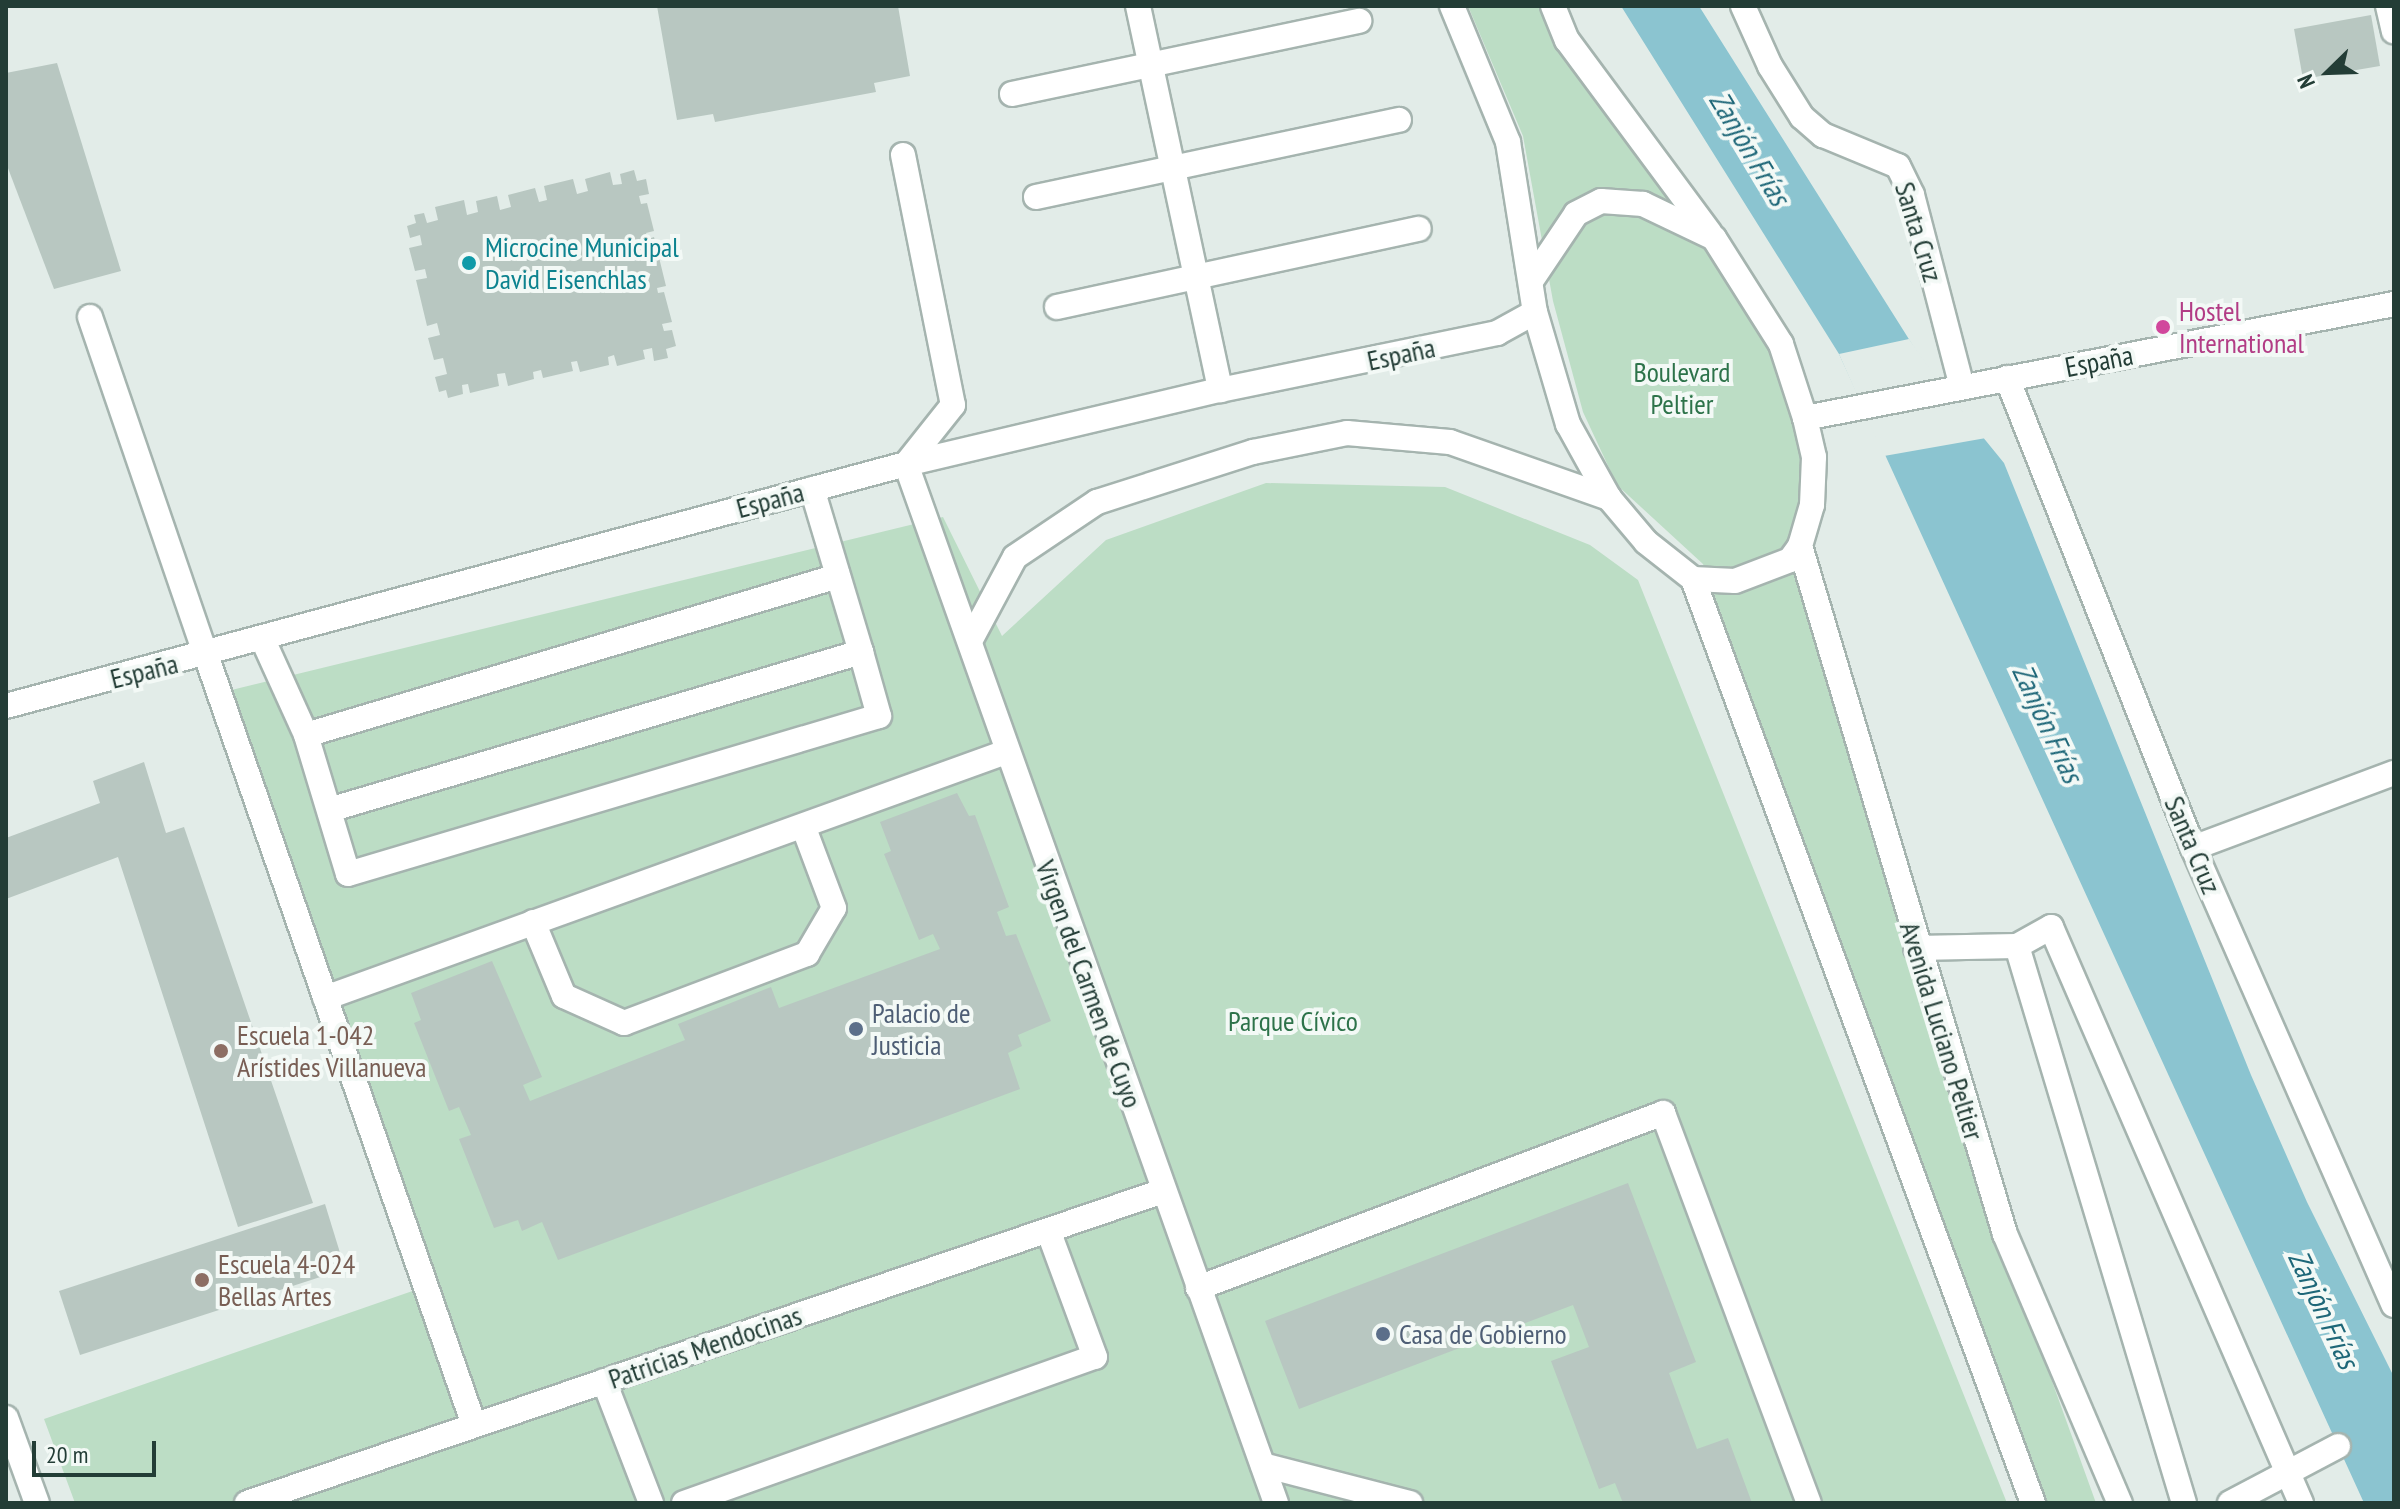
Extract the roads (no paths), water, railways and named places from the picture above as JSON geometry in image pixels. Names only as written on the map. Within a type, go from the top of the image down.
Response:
[{"type":"street","points":[[1138,6],[1220,390]]},
{"type":"street","points":[[1452,6],[1508,142],[1535,312],[1568,424],[1609,498],[1646,542],[1693,579],[2033,1503]]},
{"type":"street","points":[[1553,6],[1567,40],[1714,238],[1781,344],[1805,418],[1813,469],[1812,505],[1800,546],[1780,567],[1735,581],[1693,579]]},
{"type":"street","name":"Santa Cruz","points":[[1743,6],[1770,66],[1802,117],[1823,135],[1898,166],[1912,195],[1953,389]]},
{"type":"street","points":[[2388,6],[2394,31]]},
{"type":"street","points":[[1012,94],[1359,21]]},
{"type":"street","points":[[1036,197],[1399,120]]},
{"type":"street","points":[[903,155],[953,405],[906,464]]},
{"type":"street","points":[[1531,281],[1576,214],[1601,201],[1643,204],[1714,238]]},
{"type":"street","points":[[1057,307],[1419,229]]},
{"type":"street","name":"España","points":[[1805,418],[2394,304]]},
{"type":"street","name":"España","points":[[6,706],[263,640],[906,464],[1220,390],[1497,333],[1535,312]]},
{"type":"street","points":[[90,317],[474,1425]]},
{"type":"street","name":"Santa Cruz","points":[[2007,378],[2193,848],[2394,1305]]},
{"type":"street","points":[[970,641],[1015,557],[1097,502],[1253,452],[1347,433],[1450,442],[1609,498]]},
{"type":"street","name":"Virgen del Carmen de Cuyo","points":[[906,464],[970,641],[1006,752],[1276,1503]]},
{"type":"street","points":[[263,640],[306,735],[348,874],[879,716],[812,489]]},
{"type":"street","name":"Avenida Luciano Peltier","points":[[1800,546],[1916,948],[2005,1234],[2120,1503]]},
{"type":"street","points":[[306,735],[838,576]]},
{"type":"street","points":[[329,810],[861,652]]},
{"type":"street","points":[[325,998],[804,828],[1006,752]]},
{"type":"street","points":[[2193,848],[2394,773]]},
{"type":"street","points":[[533,922],[564,996],[624,1023],[807,954],[834,908],[804,828]]},
{"type":"street","points":[[1916,948],[2017,946],[2051,927],[2301,1503]]},
{"type":"street","points":[[2017,946],[2184,1503]]},
{"type":"street","points":[[1198,1288],[1663,1113],[1809,1503]]},
{"type":"street","name":"Patricias Mendocinas","points":[[247,1503],[1163,1191]]},
{"type":"street","points":[[684,1503],[1095,1357],[1048,1230]]},
{"type":"street","points":[[604,1381],[651,1503]]},
{"type":"street","points":[[6,1418],[37,1503]]},
{"type":"street","points":[[2230,1503],[2286,1469],[2338,1446]]},
{"type":"street","points":[[1263,1465],[1410,1503]]},
{"type":"water","name":"Zanjón Frías","points":[[1621,6],[1699,6],[1929,371],[2004,463],[2251,1075],[2307,1202],[2394,1377],[2394,1503],[2364,1503],[1839,354]]},
{"type":"place","name":"Microcine Municipal David Eisenchlas","points":[[469,263]]},
{"type":"place","name":"Hostel International","points":[[2163,327]]},
{"type":"place","name":"Palacio de Justicia","points":[[856,1029]]},
{"type":"place","name":"Escuela 1-042 Arístides Villanueva","points":[[221,1051]]},
{"type":"place","name":"Escuela 4-024 Bellas Artes","points":[[202,1280]]},
{"type":"place","name":"Casa de Gobierno","points":[[1383,1334]]},
{"type":"park label","name":"Boulevard Peltier","points":[[1682,388]]},
{"type":"park label","name":"Parque Cívico","points":[[1293,1021]]}]
